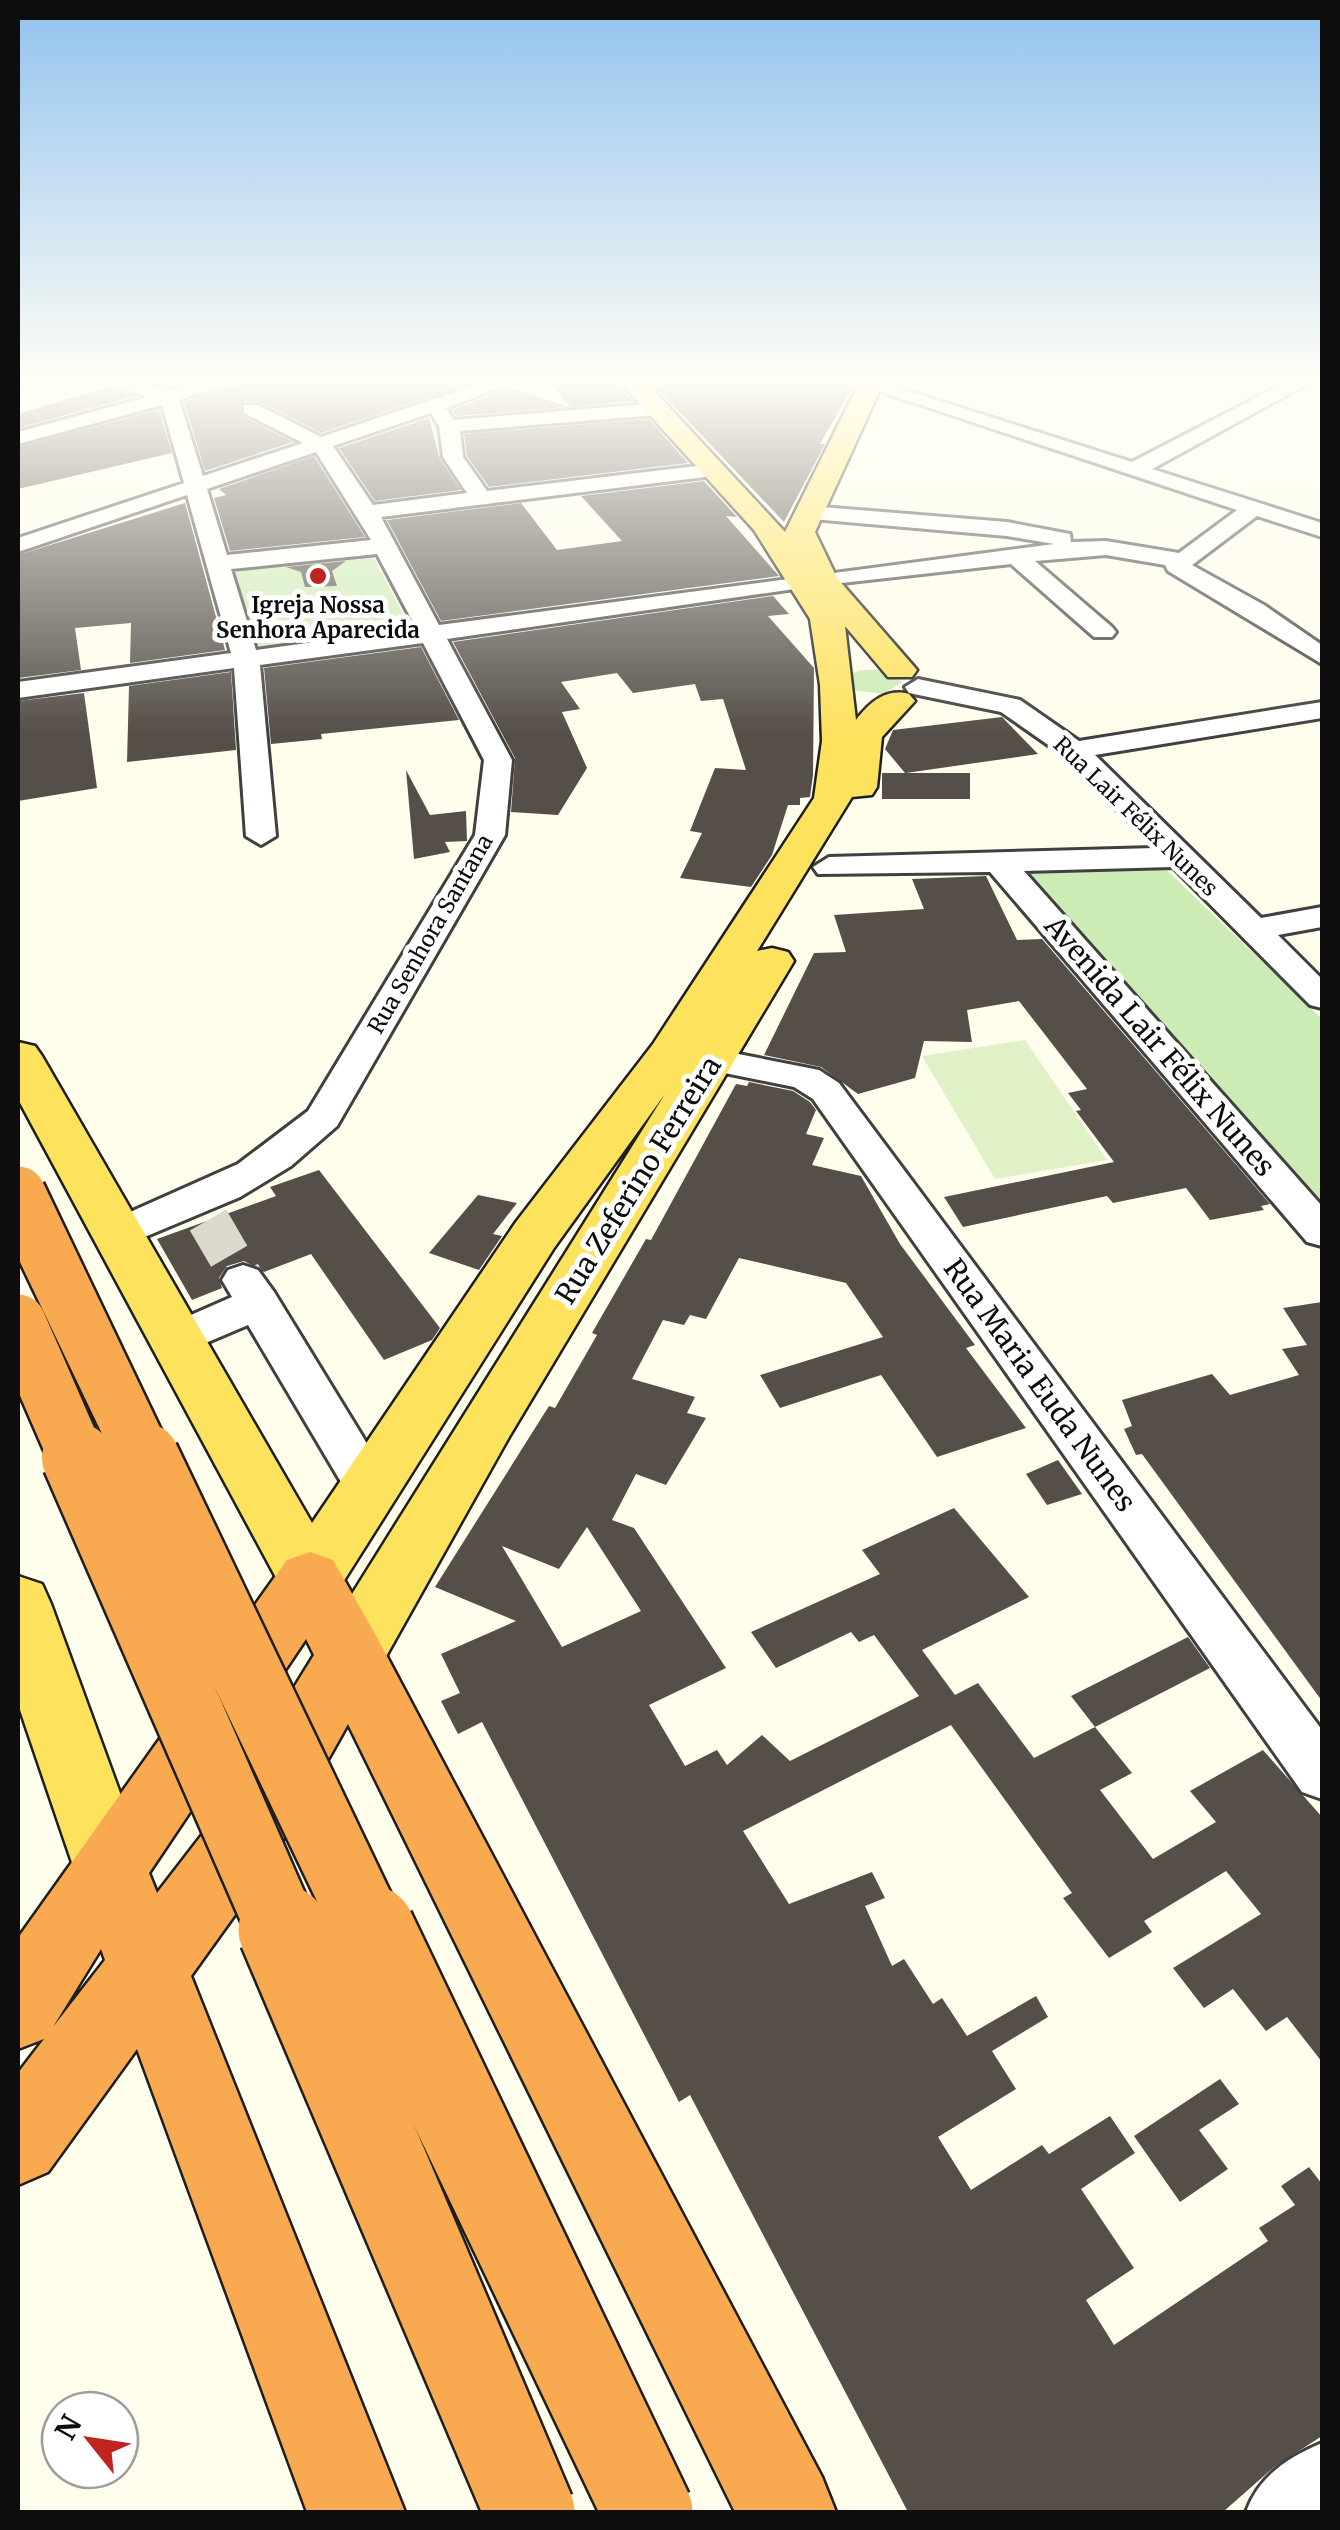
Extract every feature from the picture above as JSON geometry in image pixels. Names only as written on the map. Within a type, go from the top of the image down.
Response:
[{"type":"highway","points":[[18,1194],[648,2512]]},
{"type":"highway","points":[[18,1322],[426,2258],[530,2512]]},
{"type":"highway","points":[[18,2009],[109,1867],[310,1579],[787,2512]]},
{"type":"highway","points":[[18,2142],[236,1852],[351,1655]]},
{"type":"highway","points":[[109,1867],[356,2512]]},
{"type":"main road","points":[[736,497],[765,530],[805,522],[817,497]]},
{"type":"main road","name":"Rua Zeferino Ferreira","points":[[310,1579],[535,1236],[672,1051],[834,798],[840,741],[833,643],[814,582],[805,522]]},
{"type":"main road","name":"Rua Zeferino Ferreira","points":[[351,1655],[594,1248],[829,867],[858,798],[860,742],[868,724],[905,686],[765,530]]},
{"type":"main road","points":[[835,684],[860,667],[905,686]]},
{"type":"main road","points":[[18,1056],[310,1579]]},
{"type":"main road","points":[[535,1236],[594,1248]]},
{"type":"main road","points":[[18,1604],[109,1867]]},
{"type":"street","points":[[18,544],[166,497]]},
{"type":"street","points":[[197,497],[221,563],[247,662],[261,836]]},
{"type":"street","name":"Rua Senhora Santana","points":[[116,1235],[203,1211],[282,1156],[323,1118],[490,836],[498,760],[357,497]]},
{"type":"street","points":[[367,512],[472,497]]},
{"type":"street","points":[[1223,497],[1322,530]]},
{"type":"street","points":[[1255,508],[1179,560],[1176,566],[1255,610],[1322,656]]},
{"type":"street","points":[[805,522],[1008,529],[1050,535],[1091,548],[1179,560]]},
{"type":"street","points":[[221,563],[384,546]]},
{"type":"street","points":[[18,690],[1091,548]]},
{"type":"street","points":[[1017,557],[1103,632]]},
{"type":"street","points":[[1255,610],[1284,612],[1322,624]]},
{"type":"street","name":"Rua Lair Félix Nunes","points":[[905,686],[1010,706],[1074,750],[1322,998]]},
{"type":"street","points":[[1074,750],[1322,710]]},
{"type":"street","points":[[829,867],[1184,857]]},
{"type":"street","name":"Avenida Lair Félix Nunes","points":[[998,860],[1322,1232]]},
{"type":"street","points":[[1252,930],[1322,917]]},
{"type":"street","name":"Rua Maria Euda Nunes","points":[[713,1060],[806,1078],[826,1091],[1322,1774]]},
{"type":"street","points":[[176,1340],[251,1292],[371,1490]]},
{"type":"street","points":[[1284,2512],[1322,2481]]},
{"type":"green space","points":[[372,554],[411,629],[254,650],[229,565]]},
{"type":"green space","points":[[861,670],[883,670],[902,682],[884,694],[852,690],[845,676]]},
{"type":"green space","points":[[1155,859],[1322,1019],[1322,1210],[1016,866]]},
{"type":"green space","points":[[1025,1040],[1107,1160],[995,1179],[922,1056]]},
{"type":"building","points":[[340,497],[365,537],[230,551],[214,498]]},
{"type":"building","points":[[372,497],[406,497],[375,501]]},
{"type":"building","points":[[582,497],[719,497],[737,517],[726,516],[779,576],[441,621],[387,520],[521,503],[557,550],[622,541]]},
{"type":"building","points":[[760,497],[797,497],[784,522]]},
{"type":"building","points":[[185,503],[225,650],[130,663],[131,623],[75,628],[81,670],[18,678],[18,555]]},
{"type":"building","name":"Igreja Nossa Senhora Aparecida","points":[[346,561],[332,571],[337,586],[305,587],[301,572],[286,567]]},
{"type":"building","points":[[773,596],[789,614],[768,616],[814,668],[813,775],[810,797],[800,798],[800,805],[788,805],[772,855],[751,887],[680,878],[702,833],[690,831],[715,768],[746,770],[723,699],[701,701],[695,684],[633,693],[617,673],[561,682],[580,709],[562,712],[587,768],[558,815],[511,812],[515,758],[453,642]]},
{"type":"building","points":[[421,647],[459,720],[321,734],[322,739],[271,744],[264,668]]},
{"type":"building","points":[[231,672],[236,750],[127,762],[129,686]]},
{"type":"building","points":[[84,693],[97,788],[18,801],[18,701]]},
{"type":"building","points":[[1002,717],[1038,754],[906,773],[970,773],[970,799],[882,799],[882,773],[905,773],[885,749],[893,730]]},
{"type":"building","points":[[406,770],[430,815],[466,811],[467,841],[445,842],[450,852],[414,859]]},
{"type":"building","points":[[986,876],[1017,940],[1042,939],[1270,1204],[1261,1206],[1264,1210],[1210,1220],[1186,1188],[1113,1203],[1107,1196],[963,1227],[944,1197],[1114,1162],[1076,1111],[1081,1110],[1068,1093],[1087,1089],[1019,1001],[967,1010],[972,1042],[924,1041],[915,1078],[858,1094],[821,1067],[764,1055],[814,953],[846,952],[834,915],[924,909],[912,879]]},
{"type":"building","points":[[749,1082],[793,1091],[810,1102],[816,1110],[806,1134],[824,1138],[812,1165],[861,1176],[900,1244],[975,1345],[966,1348],[1026,1428],[937,1457],[881,1375],[780,1408],[760,1375],[883,1337],[846,1283],[739,1258],[706,1319],[690,1315],[684,1325],[663,1320],[632,1379],[695,1397],[687,1413],[706,1418],[666,1485],[636,1474],[612,1520],[634,1528],[726,1668],[649,1705],[685,1766],[717,1750],[727,1765],[762,1735],[790,1761],[919,1696],[874,1635],[859,1642],[851,1632],[776,1668],[751,1632],[880,1574],[862,1550],[954,1508],[1029,1597],[922,1650],[955,1695],[978,1683],[1034,1758],[1095,1727],[1132,1773],[1100,1790],[1153,1859],[1216,1822],[1190,1791],[1263,1750],[1322,1817],[1322,2062],[1287,2017],[1266,2031],[1233,1989],[1204,2008],[1173,1968],[1261,1914],[1226,1871],[1144,1921],[1152,1932],[1109,1958],[1063,1898],[1072,1893],[951,1725],[743,1831],[789,1904],[872,1872],[885,1898],[865,1906],[892,1966],[904,1959],[933,2004],[942,1998],[967,2036],[1036,1996],[1048,2017],[992,2051],[1016,2089],[938,2137],[971,2190],[1042,2145],[1049,2154],[1110,2116],[1135,2153],[1081,2189],[1134,2268],[1086,2300],[1114,2345],[1268,2241],[1259,2228],[1295,2205],[1281,2186],[1309,2167],[1322,2184],[1322,2436],[1274,2467],[1223,2512],[908,2512],[690,2095],[679,2102],[482,1722],[458,1734],[441,1701],[460,1693],[441,1654],[516,1621],[435,1587],[549,1406],[555,1408],[597,1335],[592,1333],[646,1239],[651,1240],[736,1084],[747,1086]],"holes":[[[587,1527],[641,1611],[562,1647],[502,1546],[559,1569]]]},
{"type":"building","points":[[319,1170],[440,1328],[432,1340],[384,1360],[311,1254],[264,1272],[244,1261],[227,1266],[219,1278],[222,1288],[192,1300],[157,1239],[276,1196],[270,1187]]},
{"type":"building","points":[[478,1195],[517,1203],[493,1234],[502,1236],[479,1270],[429,1253]]},
{"type":"building","points":[[1322,1302],[1322,1701],[1142,1454],[1136,1455],[1124,1429],[1132,1426],[1122,1400],[1212,1374],[1230,1395],[1299,1375],[1282,1349],[1307,1345],[1283,1308]]},
{"type":"building","points":[[1058,1460],[1082,1494],[1047,1505],[1026,1474]]},
{"type":"building","points":[[1188,1637],[1210,1668],[1095,1727],[1071,1696]]},
{"type":"building","points":[[1220,2079],[1239,2104],[1199,2130],[1228,2169],[1180,2202],[1134,2136]]},
{"type":"tunnel","points":[[208,1220],[243,1280]]},
{"type":"place","name":"Igreja Nossa Senhora Aparecida","points":[[318,576]]}]
